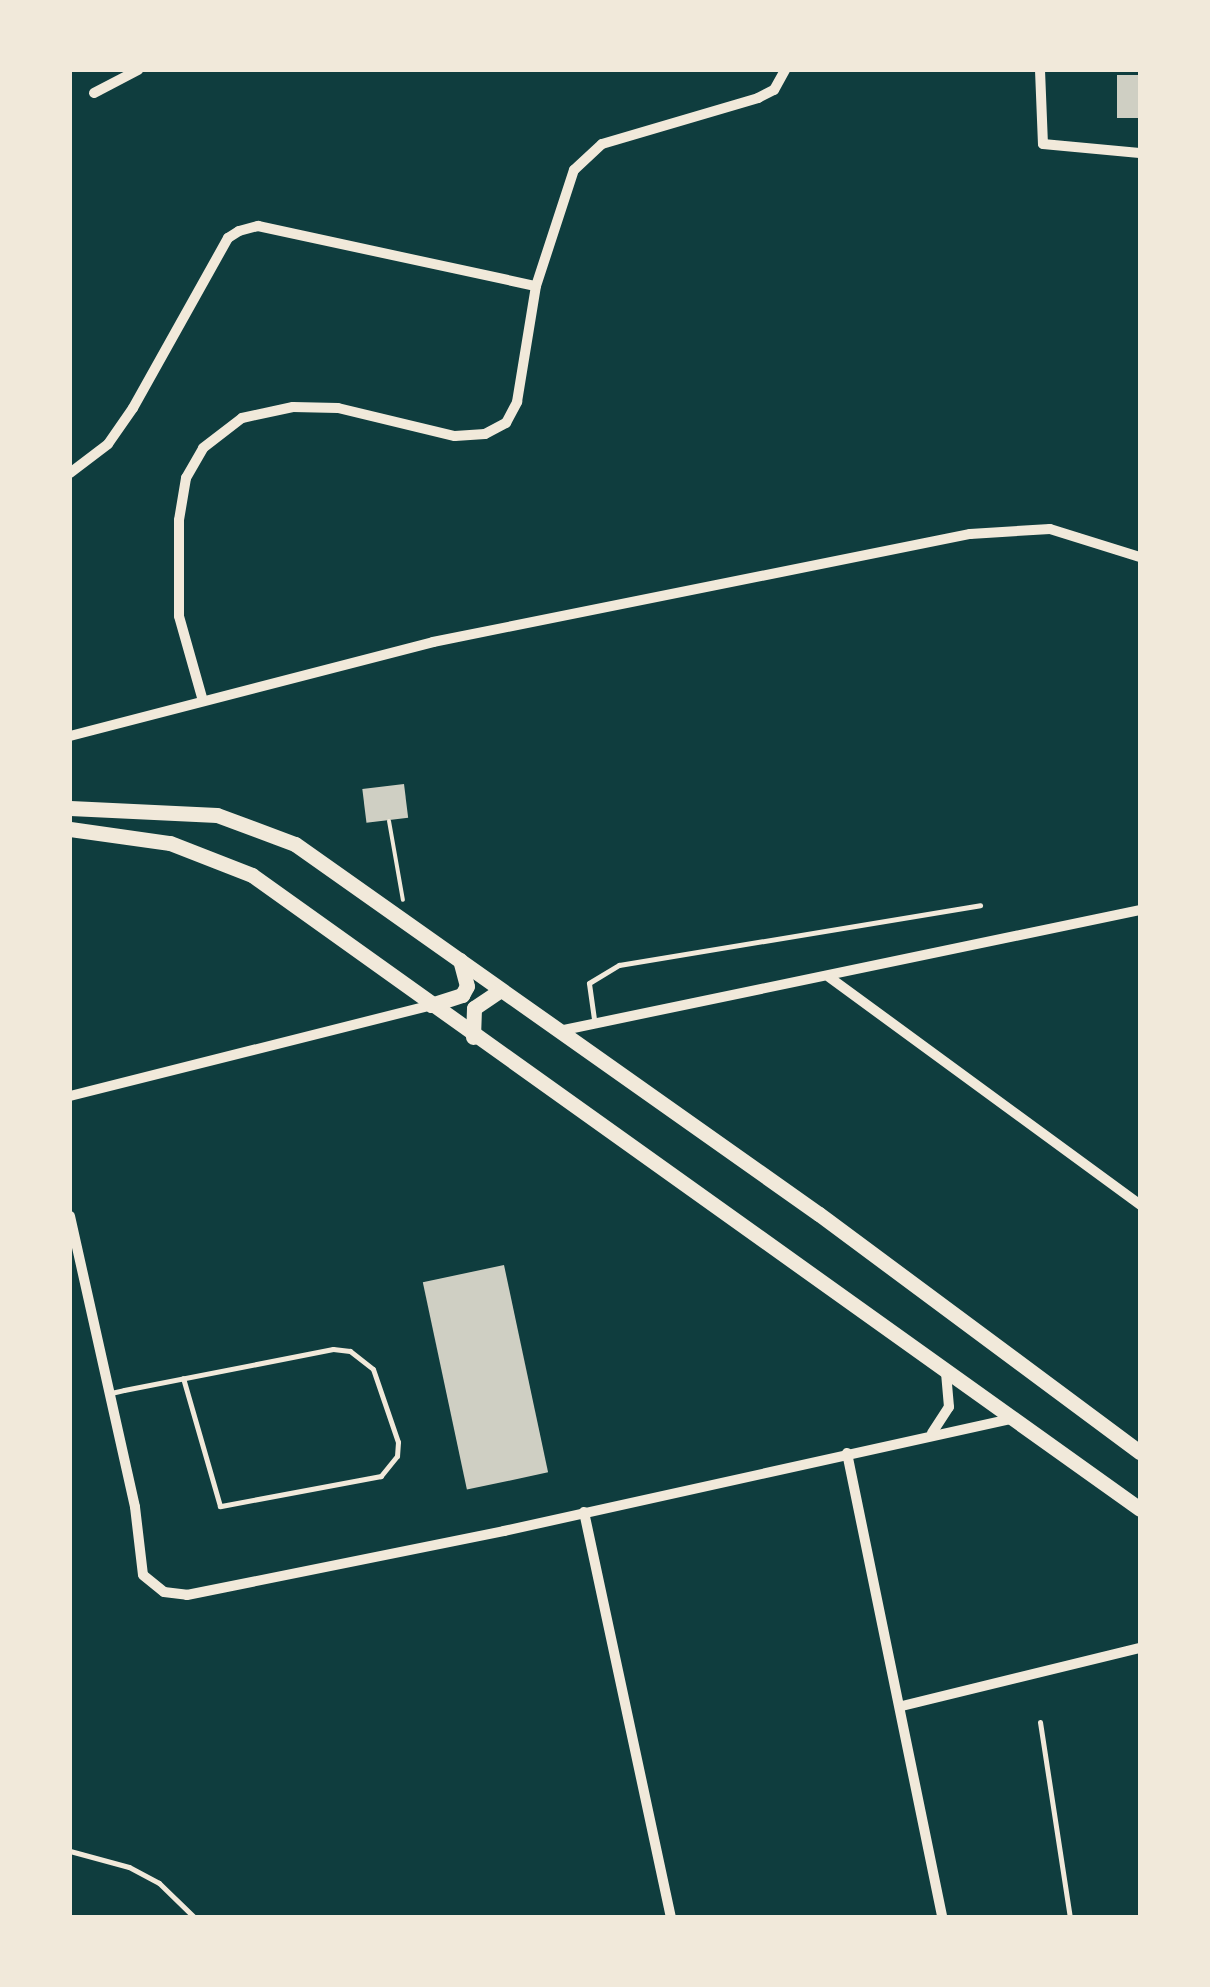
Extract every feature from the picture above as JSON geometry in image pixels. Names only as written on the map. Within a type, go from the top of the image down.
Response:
[{"type":"main road","points":[[70,808],[180,810],[248,822],[295,844],[581,1046],[1140,1452]]},
{"type":"main road","points":[[70,830],[170,843],[252,875],[473,1037],[943,1366],[1140,1510]]},
{"type":"main road","points":[[431,1004],[462,995],[467,986],[460,960]]},
{"type":"main road","points":[[473,1037],[474,1008],[501,990]]},
{"type":"street","points":[[94,93],[138,70]]},
{"type":"street","points":[[202,700],[179,616],[179,578],[186,478],[203,448],[242,418],[292,407],[338,408],[456,436],[485,434],[506,423],[517,402],[536,286],[574,170],[602,144],[758,98],[774,90],[785,70]]},
{"type":"street","points":[[1040,70],[1039,132],[1043,144],[1060,150],[1140,153]]},
{"type":"street","points":[[70,473],[108,444],[125,420],[228,238],[239,231],[258,226],[536,286]]},
{"type":"street","points":[[70,736],[452,638],[970,534],[1066,532],[1140,557]]},
{"type":"street","points":[[560,1031],[591,1020],[829,977],[1140,910]]},
{"type":"street","points":[[829,977],[1140,1205]]},
{"type":"street","points":[[70,1096],[431,1004]]},
{"type":"street","points":[[581,1046],[591,1020]]},
{"type":"street","points":[[70,1216],[111,1392],[143,1575],[164,1592],[187,1594],[1016,1418]]},
{"type":"street","points":[[927,1436],[949,1407],[943,1366]]},
{"type":"street","points":[[848,1453],[942,1917]]},
{"type":"street","points":[[584,1512],[671,1917]]},
{"type":"street","points":[[902,1706],[1140,1648]]},
{"type":"lane","points":[[591,1020],[590,983],[620,964],[980,905]]},
{"type":"lane","points":[[111,1392],[183,1378],[350,1351],[373,1369],[398,1442],[397,1456],[381,1476],[220,1506],[183,1378]]},
{"type":"lane","points":[[1040,1722],[1070,1917]]},
{"type":"lane","points":[[70,1850],[130,1866],[194,1917]]},
{"type":"path","points":[[389,820],[409,924]]},
{"type":"building","points":[[1117,75],[1140,75],[1140,118],[1117,118]]},
{"type":"building","points":[[404,784],[408,818],[366,823],[362,789]]},
{"type":"building","points":[[504,1265],[548,1472],[467,1490],[423,1282]]}]
